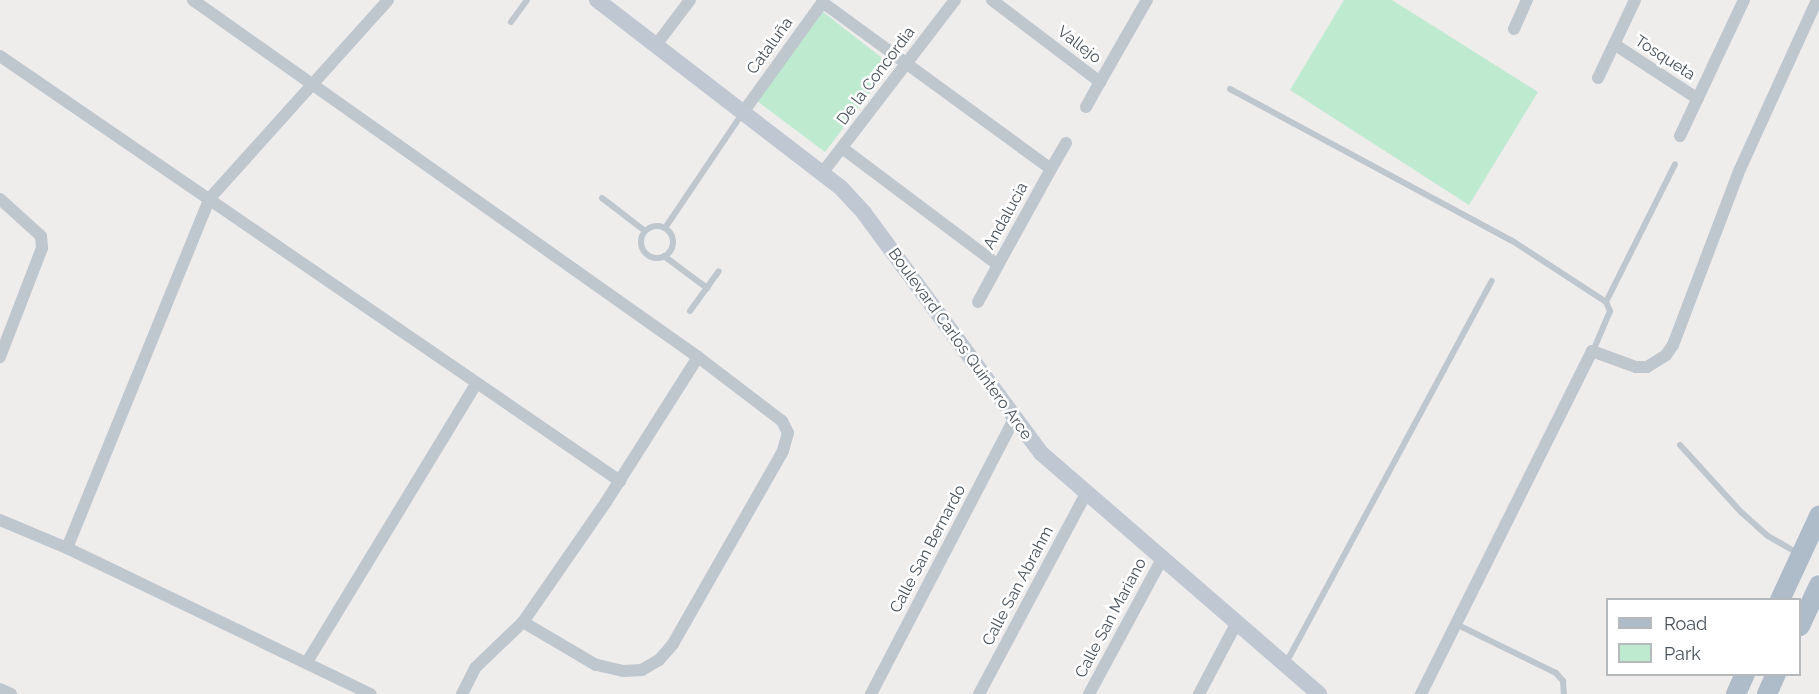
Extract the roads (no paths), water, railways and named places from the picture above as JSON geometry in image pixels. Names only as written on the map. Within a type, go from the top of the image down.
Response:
[{"type":"main road","points":[[1781,598],[1819,516]]},
{"type":"main road","points":[[1801,624],[1819,585]]},
{"type":"main road","points":[[1736,694],[1745,676]]},
{"type":"main road","points":[[1767,694],[1776,676]]},
{"type":"street","points":[[193,0],[698,357],[782,421],[788,433],[783,451],[674,644],[660,660],[642,670],[623,671],[597,665],[523,622]]},
{"type":"street","points":[[67,548],[210,198],[388,0]]},
{"type":"street","name":"Boulevard Carlos Quintero Arce","points":[[597,0],[823,172],[864,213],[1041,453],[1313,692]]},
{"type":"street","points":[[656,45],[690,0]]},
{"type":"street","name":"De la Concordia","points":[[823,172],[955,0]]},
{"type":"street","name":"Vallejo","points":[[992,0],[1100,82],[1147,0]]},
{"type":"street","points":[[1514,29],[1527,0]]},
{"type":"street","points":[[1598,78],[1635,0]]},
{"type":"street","points":[[1680,136],[1744,0]]},
{"type":"street","points":[[1421,694],[1592,351],[1636,368],[1647,367],[1666,355],[1673,345],[1740,168],[1816,0]]},
{"type":"street","points":[[823,1],[906,66],[1051,169]]},
{"type":"street","name":"Cataluña","points":[[744,111],[823,1]]},
{"type":"street","name":"Tosqueta","points":[[1614,44],[1698,99]]},
{"type":"street","points":[[0,56],[210,198],[476,384],[620,480]]},
{"type":"street","points":[[1086,107],[1100,82]]},
{"type":"street","name":"Andalucia","points":[[842,148],[998,265],[1065,143]]},
{"type":"street","points":[[0,199],[41,236],[42,248],[0,357]]},
{"type":"street","points":[[978,302],[998,265]]},
{"type":"street","points":[[462,694],[476,667],[523,622],[620,480],[698,357]]},
{"type":"street","points":[[307,662],[476,384]]},
{"type":"street","name":"Calle San Bernardo","points":[[871,694],[1014,419]]},
{"type":"street","name":"Calle San Abrahm","points":[[979,694],[1086,494]]},
{"type":"street","points":[[0,520],[67,548],[371,694]]},
{"type":"street","name":"Calle San Mariano","points":[[1089,694],[1162,559]]},
{"type":"street","points":[[1199,694],[1236,624]]},
{"type":"street","points":[[0,689],[11,694]]},
{"type":"lane","points":[[510,22],[527,0]]},
{"type":"lane","points":[[1230,89],[1512,240],[1606,302],[1610,311],[1592,351]]},
{"type":"lane","points":[[665,228],[744,111]]},
{"type":"lane","points":[[1606,302],[1675,164]]},
{"type":"lane","points":[[602,198],[645,231]]},
{"type":"lane","points":[[665,228],[655,226],[645,231],[641,241],[644,251],[653,257],[664,256],[707,288]]},
{"type":"lane","points":[[664,256],[672,242],[665,228]]},
{"type":"lane","points":[[690,311],[719,271]]},
{"type":"lane","points":[[1284,666],[1492,281]]},
{"type":"lane","points":[[1680,445],[1740,512],[1768,536],[1801,555]]},
{"type":"lane","points":[[1456,624],[1556,673],[1563,681],[1564,694]]}]
